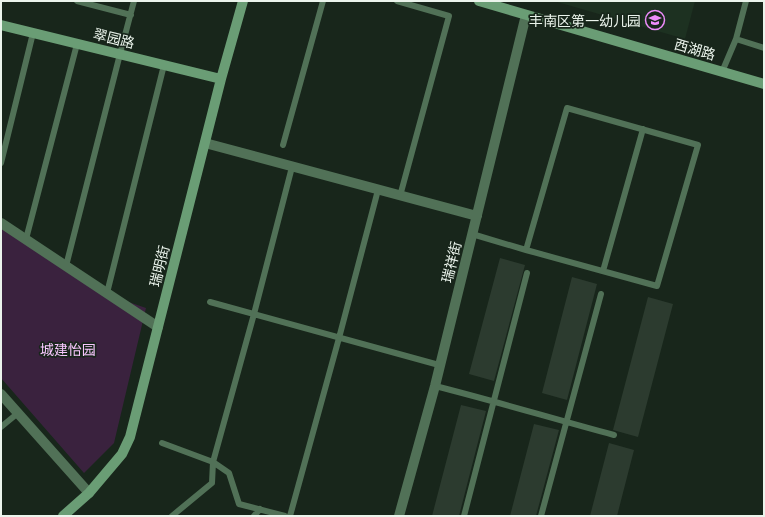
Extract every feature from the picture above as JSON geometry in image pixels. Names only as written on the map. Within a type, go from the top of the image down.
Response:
[{"type":"street","name":"瑞明街","points":[[69,514],[122,454],[130,437],[221,79],[243,1]]},
{"type":"street","name":"西湖路","points":[[479,1],[764,84]]},
{"type":"street","name":"瑞祥街","points":[[399,516],[435,386],[526,15]]},
{"type":"street","name":"翠园路","points":[[1,25],[221,79]]},
{"type":"street","points":[[205,143],[477,216]]},
{"type":"street","points":[[1,223],[158,327]]},
{"type":"street","points":[[1,394],[89,493]]},
{"type":"lane","points":[[77,1],[130,15]]},
{"type":"lane","points":[[66,266],[134,1]]},
{"type":"lane","points":[[283,145],[323,1]]},
{"type":"lane","points":[[397,1],[449,16],[400,196]]},
{"type":"lane","points":[[722,72],[736,39],[746,1]]},
{"type":"lane","points":[[1,163],[34,33]]},
{"type":"lane","points":[[736,39],[764,48]]},
{"type":"lane","points":[[26,239],[77,44]]},
{"type":"lane","points":[[107,293],[164,65]]},
{"type":"lane","points":[[472,234],[526,250],[658,286],[698,145],[567,108],[526,250]]},
{"type":"lane","points":[[603,271],[643,129]]},
{"type":"lane","points":[[172,516],[212,483],[213,462],[254,314],[292,167]]},
{"type":"lane","points":[[290,516],[378,190]]},
{"type":"lane","points":[[464,516],[527,273]]},
{"type":"lane","points":[[541,516],[601,294]]},
{"type":"lane","points":[[210,302],[440,365]]},
{"type":"lane","points":[[435,386],[614,435]]},
{"type":"lane","points":[[1,427],[18,412]]},
{"type":"lane","points":[[162,443],[213,462],[229,473],[239,504],[285,516]]},
{"type":"lane","points":[[254,516],[260,510]]},
{"type":"shaded area","name":"丰南区第一幼儿园","points":[[554,1],[695,1],[685,39]]},
{"type":"green space","name":"城建怡园","points":[[1,222],[100,292],[146,308],[114,443],[84,473],[1,378]]},
{"type":"building","points":[[500,258],[525,265],[494,381],[469,374]]},
{"type":"building","points":[[572,277],[597,284],[567,400],[542,393]]},
{"type":"building","points":[[648,297],[673,304],[638,437],[613,430]]},
{"type":"building","points":[[461,405],[486,411],[459,516],[432,516]]},
{"type":"building","points":[[534,424],[559,430],[536,516],[510,516]]},
{"type":"building","points":[[609,443],[634,450],[617,516],[590,516]]},
{"type":"place","name":"丰南区第一幼儿园","points":[[655,20]]}]
